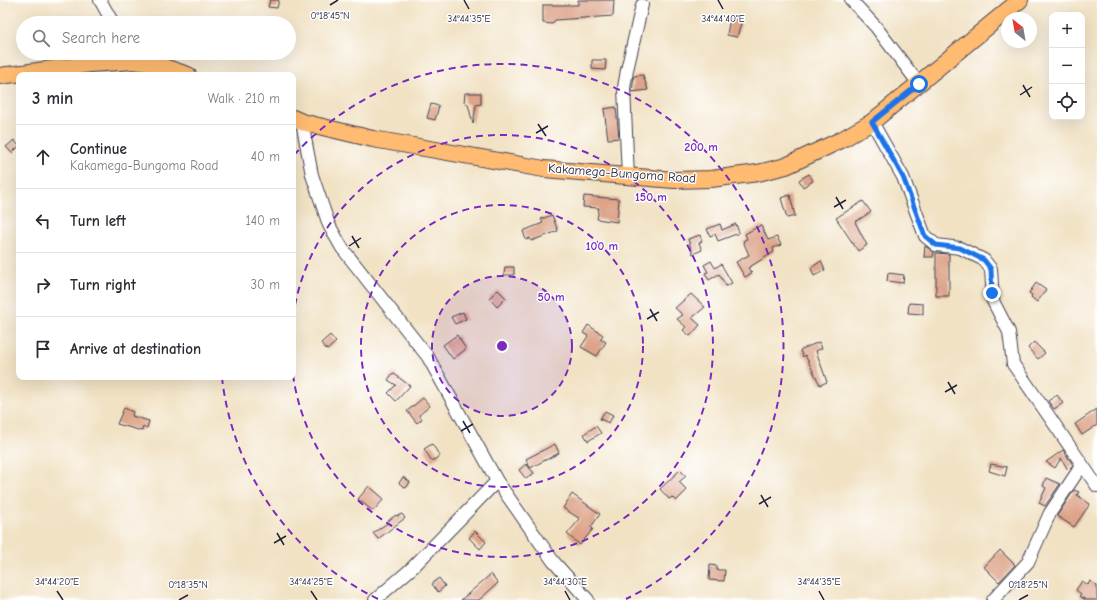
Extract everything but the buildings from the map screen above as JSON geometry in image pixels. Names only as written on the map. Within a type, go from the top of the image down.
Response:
[{"type":"main road","name":"Kakamega-Bungoma Road","points":[[298,120],[374,139],[544,169],[628,177],[681,180],[711,179],[758,173],[786,166],[841,140],[872,122],[1020,0]]},
{"type":"main road","points":[[30,72],[114,60]]},
{"type":"main road","points":[[142,60],[179,72]]},
{"type":"main road","points":[[0,76],[16,74]]},
{"type":"street","points":[[100,0],[109,16]]},
{"type":"street","points":[[851,0],[876,27],[919,84]]},
{"type":"street","points":[[628,177],[624,88],[642,5]]},
{"type":"street","points":[[298,120],[312,175],[329,225],[342,248],[428,357],[497,481],[553,561],[585,599]]},
{"type":"street","points":[[872,122],[903,177],[925,236],[936,245],[960,248],[984,260],[991,269],[993,301],[1009,332],[1013,364],[1097,486]]},
{"type":"street","points":[[993,600],[1028,562],[1050,513],[1082,465]]},
{"type":"street","points":[[375,600],[412,568],[497,481]]},
{"type":"route","points":[[919,84],[872,122],[897,164],[925,236],[936,245],[960,248],[988,263],[992,275],[992,293]]}]
